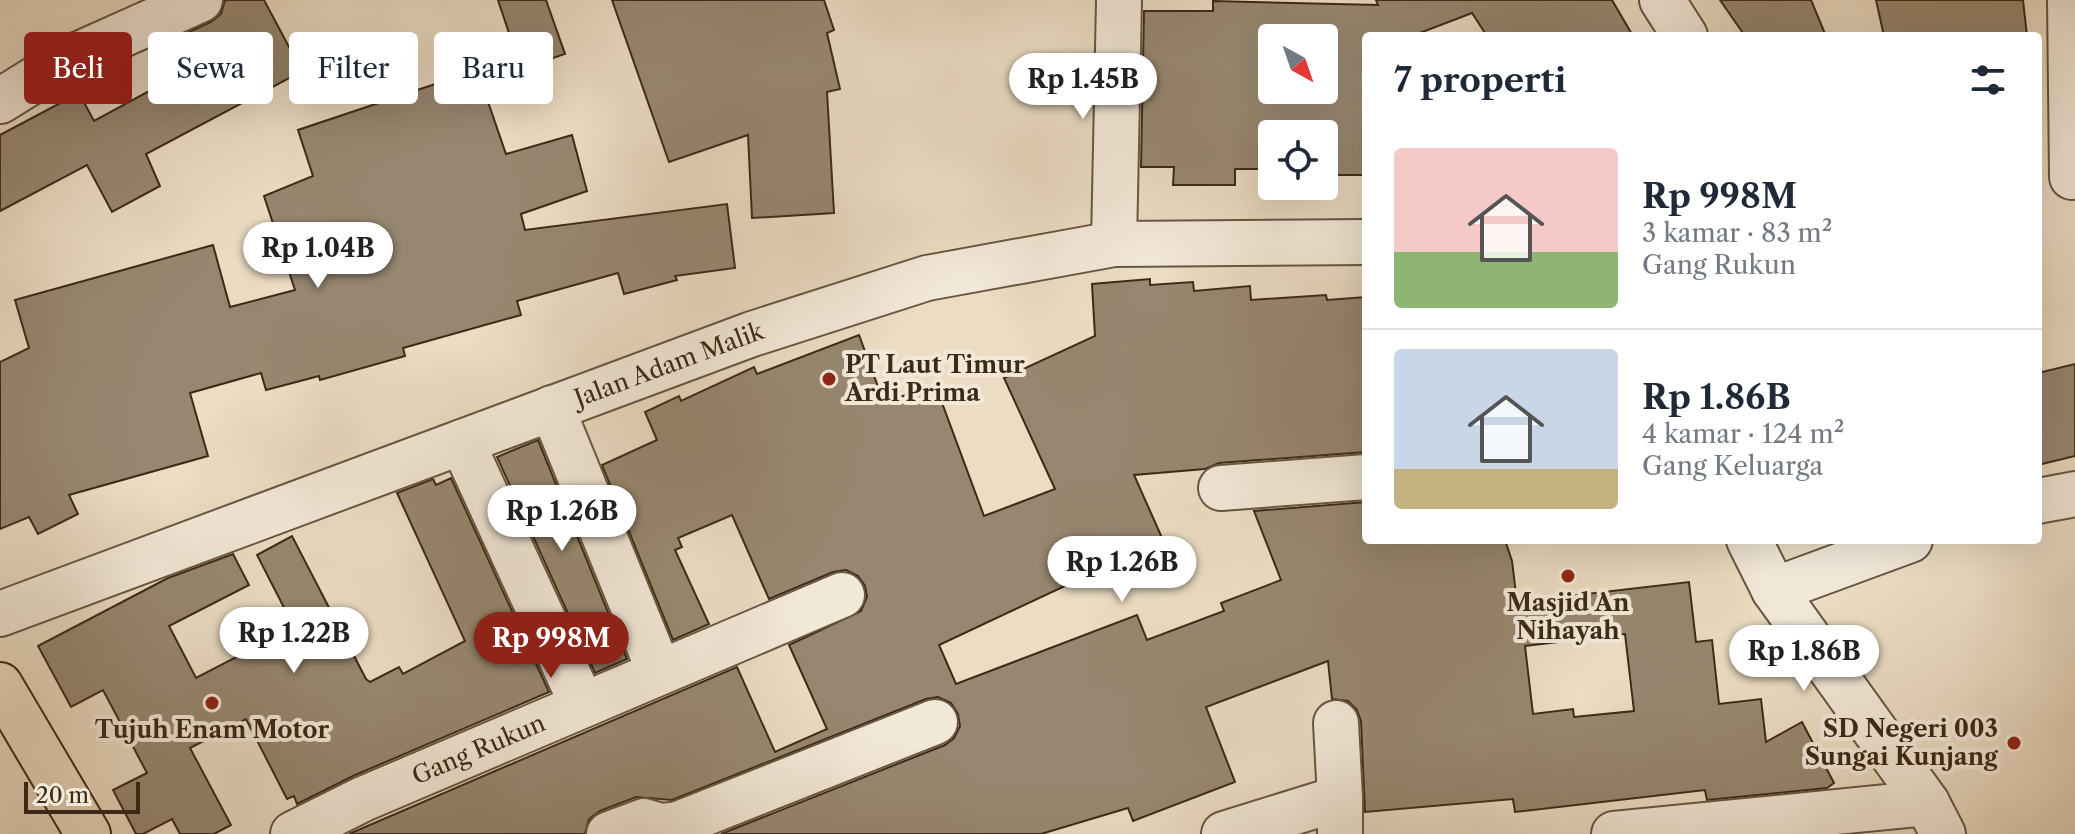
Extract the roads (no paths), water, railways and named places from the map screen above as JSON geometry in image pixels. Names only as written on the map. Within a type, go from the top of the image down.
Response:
[{"type":"highway","points":[[0,685],[88,834]]},
{"type":"street","points":[[0,101],[66,60],[200,0]]},
{"type":"street","points":[[1114,244],[1119,0]]},
{"type":"street","points":[[1662,0],[1682,32]]},
{"type":"street","points":[[2062,180],[2070,0]]},
{"type":"street","name":"Jalan Adam Malik","points":[[0,614],[752,334],[927,278],[1114,244],[1362,242]]},
{"type":"street","points":[[552,408],[659,671]]},
{"type":"street","points":[[462,442],[582,704]]},
{"type":"street","points":[[1221,488],[1362,477]]},
{"type":"street","points":[[2042,500],[2075,494]]},
{"type":"street","points":[[1751,544],[1774,590],[1935,819]]},
{"type":"street","points":[[1774,590],[1899,544]]},
{"type":"street","name":"Gang Rukun","points":[[293,834],[363,799],[842,595]]},
{"type":"street","points":[[609,834],[644,821],[661,826],[678,824],[935,722]]},
{"type":"street","points":[[1224,834],[1340,816],[1336,723]]},
{"type":"street","points":[[1614,834],[1935,819]]},
{"type":"place","name":"PT Laut Timur Ardi Prima","points":[[829,379]]},
{"type":"place","name":"Masjid An Nihayah","points":[[1568,576]]},
{"type":"place","name":"Tujuh Enam Motor","points":[[212,703]]},
{"type":"place","name":"SD Negeri 003 Sungai Kunjang","points":[[2014,743]]}]
